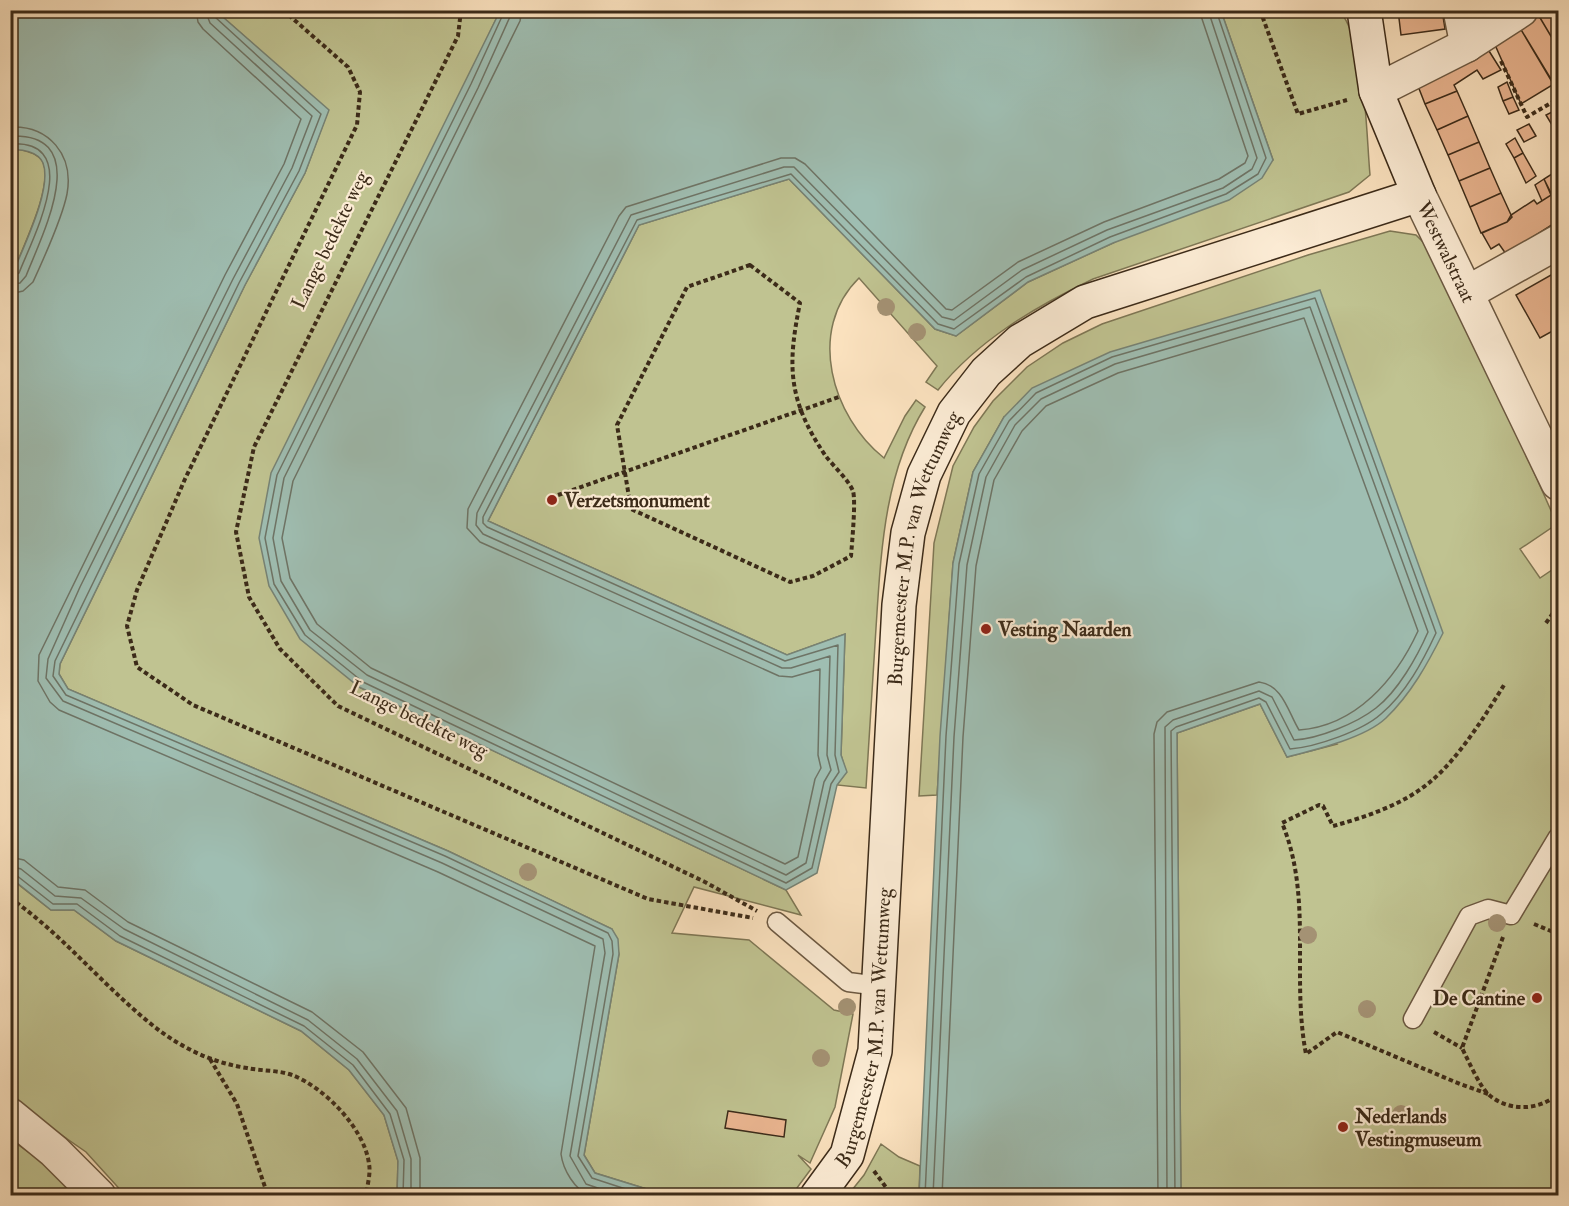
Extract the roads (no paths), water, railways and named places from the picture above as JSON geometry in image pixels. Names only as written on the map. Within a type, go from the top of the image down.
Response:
[{"type":"street","points":[[1460,10],[1476,40]]},
{"type":"street","points":[[1362,95],[1476,40],[1521,10]]},
{"type":"street","name":"Westwalstraat","points":[[1363,14],[1362,95],[1419,195],[1558,483]]},
{"type":"street","name":"Burgemeester M.P. van Wettumweg","points":[[817,1196],[848,1155],[875,1051],[900,593],[908,533],[924,475],[954,413],[986,372],[1020,341],[1085,302],[1419,195]]},
{"type":"street","points":[[1467,293],[1558,242]]},
{"type":"street","points":[[10,1115],[54,1151],[99,1196]]},
{"type":"lane","points":[[1413,1019],[1469,916],[1488,909],[1511,915],[1558,837]]},
{"type":"lane","points":[[777,922],[848,982],[879,986]]},
{"type":"water","points":[[11,10],[216,11],[329,110],[305,173],[245,285],[60,664],[59,674],[68,689],[448,851],[612,929],[618,939],[619,954],[584,1155],[595,1173],[666,1195],[397,1195],[398,1161],[384,1115],[349,1070],[301,1031],[116,941],[74,910],[51,910],[11,878],[11,278],[40,204],[45,175],[41,159],[33,153],[11,150]]},
{"type":"water","points":[[500,11],[1221,11],[1273,160],[1262,178],[1229,200],[1113,243],[1028,282],[956,336],[935,329],[789,179],[639,225],[488,521],[787,655],[845,634],[841,755],[847,772],[837,785],[817,873],[786,890],[359,687],[300,639],[269,586],[259,538],[271,473]]},
{"type":"water","points":[[1320,290],[1443,633],[1418,678],[1395,709],[1377,725],[1353,737],[1287,757],[1260,704],[1177,733],[1181,1195],[919,1195],[940,736],[953,563],[973,472],[1004,417],[1032,388],[1110,352]]},
{"type":"place","name":"Verzetsmonument","points":[[552,500]]},
{"type":"place","name":"Vesting Naarden","points":[[986,629]]},
{"type":"place","name":"De Cantine","points":[[1537,998]]},
{"type":"place","name":"Nederlands Vestingmuseum","points":[[1343,1127]]}]
